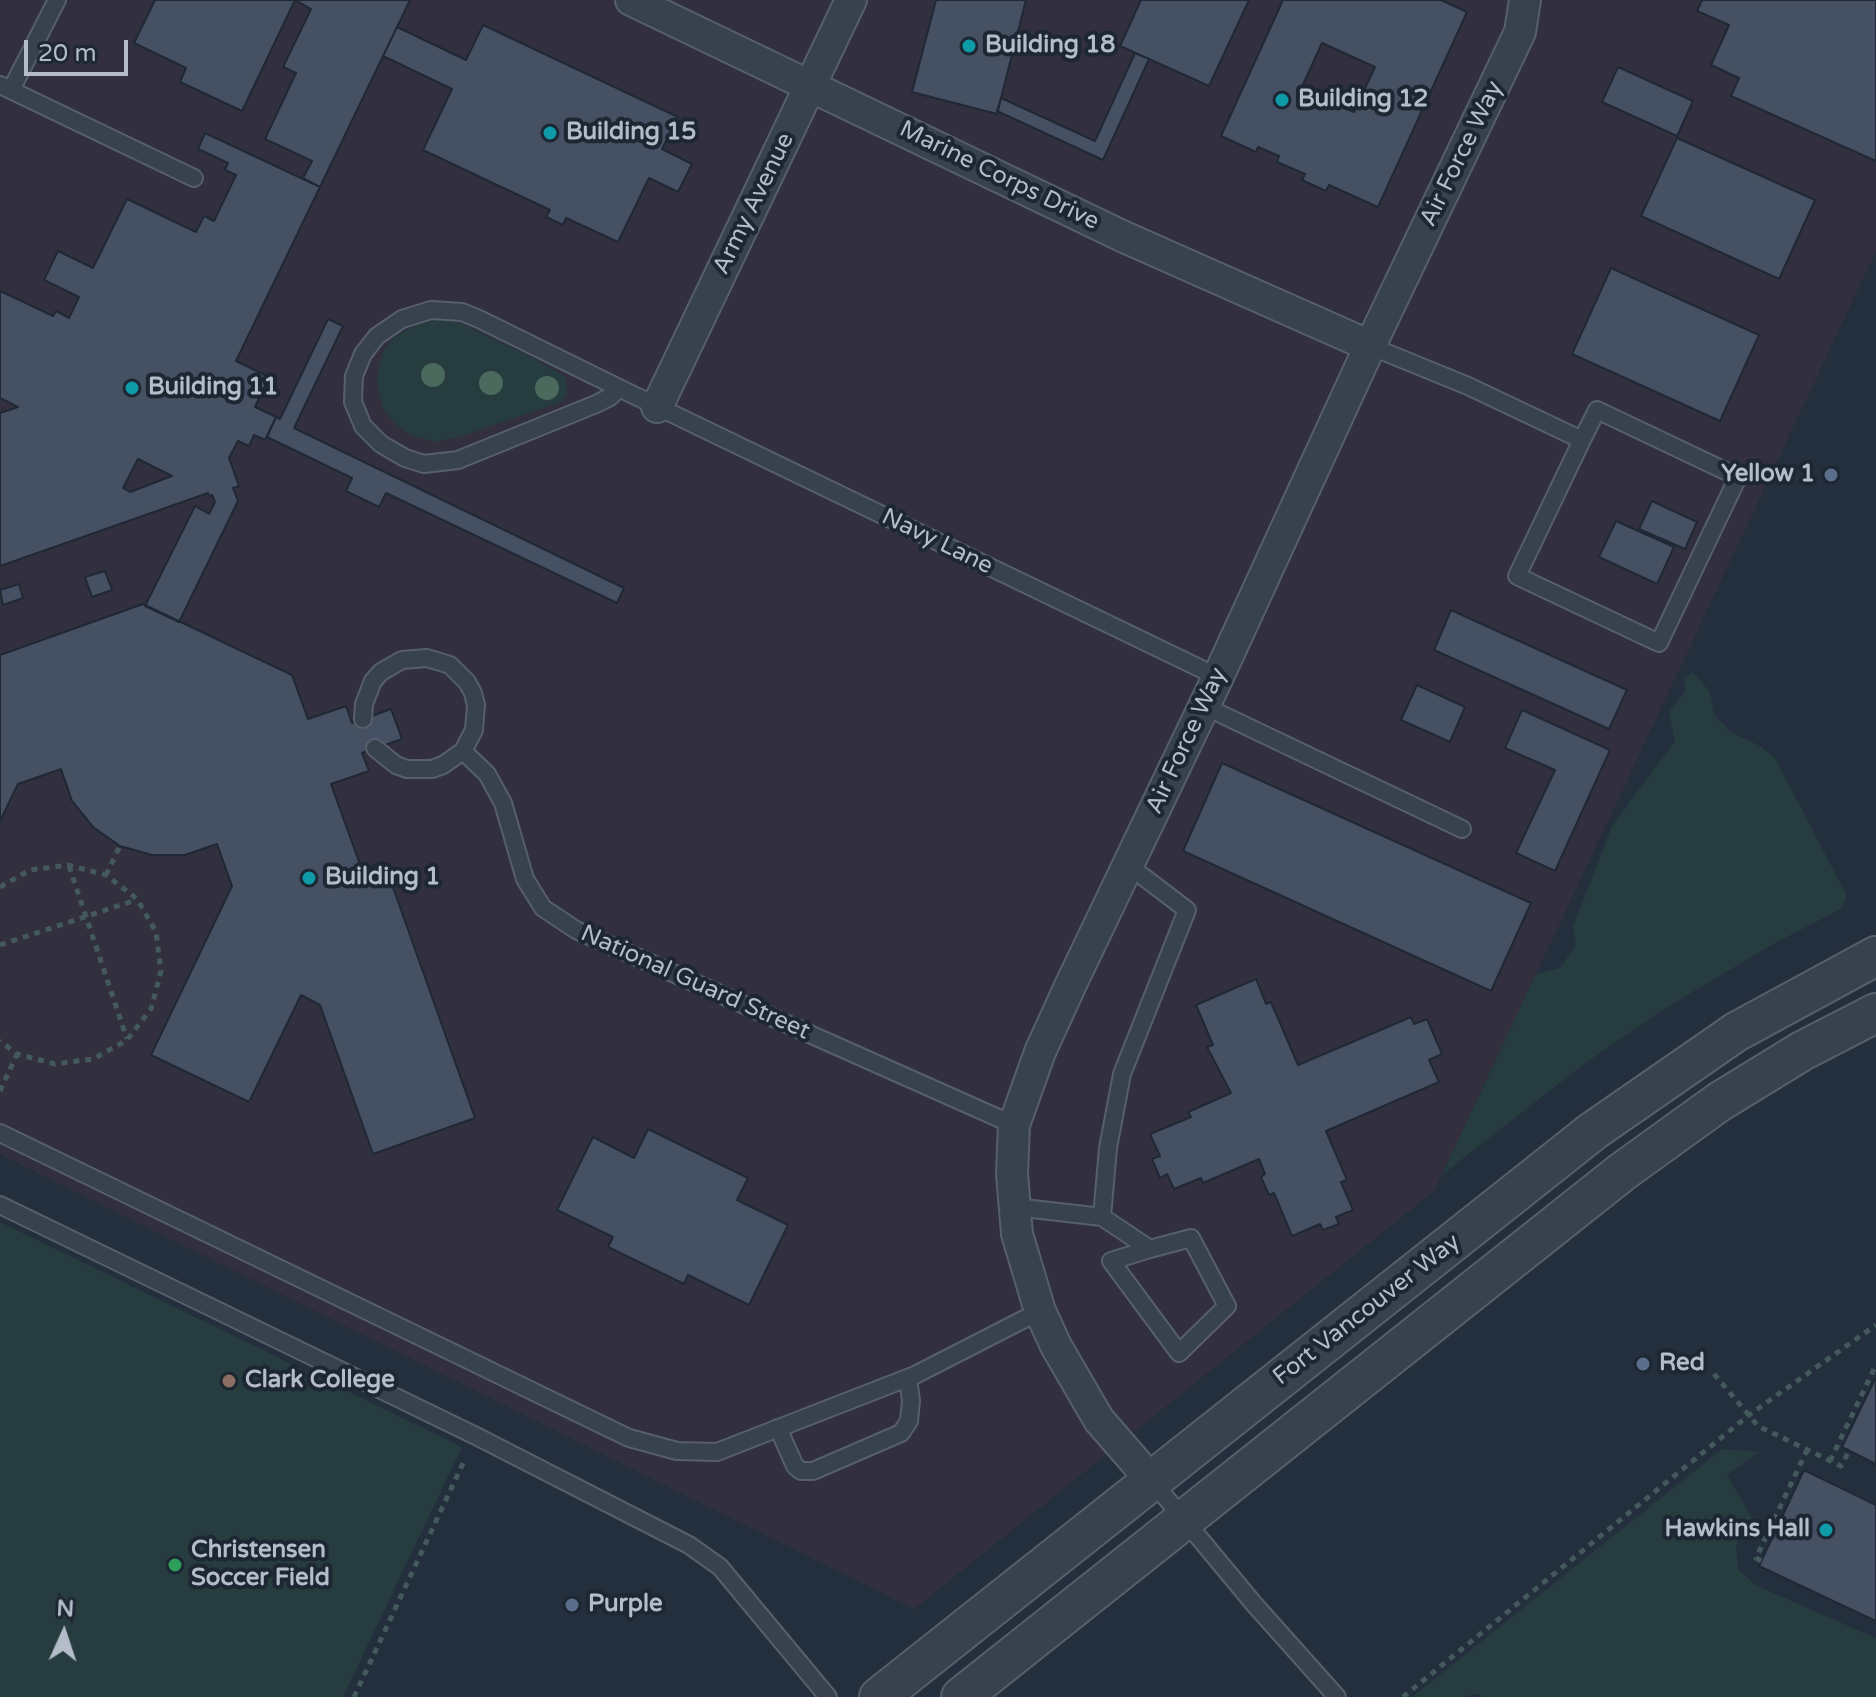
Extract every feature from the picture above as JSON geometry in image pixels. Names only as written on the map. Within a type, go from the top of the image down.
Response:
[{"type":"street","name":"Marine Corps Drive","points":[[631,0],[1122,236],[1370,346]]},
{"type":"street","name":"Army Avenue","points":[[657,407],[851,0]]},
{"type":"street","name":"Air Force Way","points":[[1152,1481],[1099,1420],[1056,1346],[1040,1311],[1017,1234],[1012,1174],[1014,1125],[1040,1052],[1520,32],[1525,0]]},
{"type":"street","name":"Fort Vancouver Way","points":[[879,1697],[1627,1106],[1736,1032],[1876,956]]},
{"type":"street","name":"Fort Vancouver Way","points":[[961,1697],[1622,1172],[1719,1102],[1802,1051],[1876,1013]]},
{"type":"lane","points":[[57,0],[6,87],[194,178]]},
{"type":"lane","name":"Navy Lane","points":[[619,388],[610,397],[549,424],[458,460],[438,464],[424,464],[405,458],[371,436],[357,414],[352,388],[358,363],[377,336],[402,319],[431,310],[462,312],[1218,677]]},
{"type":"lane","points":[[1370,346],[1468,386],[1582,440]]},
{"type":"lane","points":[[1597,410],[1738,477],[1659,643],[1517,576],[1582,440],[1597,410]]},
{"type":"lane","points":[[363,719],[367,692],[381,672],[402,660],[439,660],[450,665],[467,682],[476,705],[474,730],[463,751],[443,765],[420,770],[396,765],[375,748]]},
{"type":"lane","points":[[1204,706],[1462,829]]},
{"type":"lane","name":"National Guard Street","points":[[463,751],[487,774],[503,803],[525,879],[543,908],[576,930],[1014,1125]]},
{"type":"lane","points":[[1102,1217],[1108,1148],[1122,1074],[1187,910],[1128,865]]},
{"type":"lane","points":[[0,1133],[629,1438],[677,1451],[717,1452],[908,1378],[1040,1311]]},
{"type":"lane","points":[[0,1205],[476,1436],[689,1545],[720,1567],[828,1697]]},
{"type":"lane","points":[[1015,1207],[1102,1217],[1150,1249],[1191,1238],[1227,1306],[1179,1353],[1111,1261],[1150,1249]]},
{"type":"lane","points":[[778,1428],[795,1466],[801,1471],[813,1471],[901,1433],[909,1421],[911,1401],[908,1378]]},
{"type":"lane","points":[[1152,1481],[1337,1697]]},
{"type":"path","points":[[106,875],[120,846]]},
{"type":"path","points":[[68,865],[127,1040]]},
{"type":"path","points":[[0,887],[30,870],[68,865],[106,875],[137,899],[156,932],[161,971],[151,1009],[127,1040],[93,1059],[55,1064],[17,1054],[0,1041]]},
{"type":"path","points":[[0,945],[137,899]]},
{"type":"path","points":[[0,1091],[17,1054]]},
{"type":"path","points":[[1403,1697],[1749,1415],[1876,1325]]},
{"type":"path","points":[[1868,1330],[1876,1334]]},
{"type":"path","points":[[1830,1461],[1876,1365]]},
{"type":"path","points":[[1714,1374],[1758,1426],[1841,1466],[1849,1451]]},
{"type":"path","points":[[354,1697],[476,1436]]},
{"type":"path","points":[[1761,1561],[1756,1558],[1798,1476],[1807,1450]]},
{"type":"shaded area","points":[[0,0],[1876,0],[1876,251],[1434,1191],[914,1609],[0,1154]]},
{"type":"green space","points":[[424,319],[461,323],[533,358],[566,377],[567,394],[561,402],[462,436],[436,442],[412,436],[396,425],[383,408],[377,384],[384,350],[393,338]]},
{"type":"green space","points":[[1693,672],[1710,692],[1714,715],[1731,732],[1760,746],[1775,758],[1847,896],[1841,909],[1773,944],[1664,1009],[1584,1064],[1442,1175],[1536,974],[1560,968],[1576,945],[1573,926],[1613,824],[1675,741],[1669,712],[1686,690],[1684,678]]},
{"type":"green space","name":"Christensen Soccer Field","points":[[0,1222],[462,1447],[343,1697],[0,1697]]},
{"type":"green space","points":[[1722,1449],[1759,1452],[1727,1475],[1752,1518],[1736,1546],[1738,1569],[1755,1585],[1876,1638],[1876,1697],[1482,1697],[1478,1694],[1412,1697]]},
{"type":"building","points":[[155,0],[295,0],[242,111],[180,82],[186,68],[134,43]]},
{"type":"building","points":[[295,0],[410,0],[320,187],[303,178],[312,161],[265,139],[296,73],[283,67],[311,9]]},
{"type":"building","name":"Building 18","points":[[936,0],[1026,0],[997,114],[912,92]]},
{"type":"building","name":"Building 18","points":[[1141,0],[1249,0],[1209,86],[1120,46]]},
{"type":"building","name":"Building 12","points":[[1283,0],[1441,0],[1467,12],[1378,207],[1329,185],[1326,191],[1302,180],[1305,174],[1277,162],[1279,156],[1258,147],[1256,152],[1221,136]],"holes":[[[1322,43],[1375,67],[1354,112],[1301,89]]]},
{"type":"building","points":[[1702,0],[1876,0],[1876,161],[1731,96],[1739,78],[1711,65],[1729,25],[1697,11]]},
{"type":"building","name":"Building 15","points":[[483,25],[678,117],[662,149],[692,164],[678,192],[649,178],[618,242],[566,218],[563,225],[546,217],[550,210],[423,150],[452,89],[383,56],[397,27],[466,60]]},
{"type":"building","points":[[1135,53],[1149,59],[1103,160],[997,111],[1001,98],[1095,141]]},
{"type":"building","points":[[1618,67],[1693,101],[1677,136],[1602,102]]},
{"type":"building","name":"Building 11","points":[[205,133],[320,187],[236,361],[269,377],[255,407],[276,417],[265,440],[254,435],[249,446],[238,441],[229,458],[239,486],[233,488],[238,501],[179,622],[145,606],[195,506],[209,514],[215,502],[208,493],[0,566],[0,413],[18,407],[0,398],[0,291],[53,316],[56,311],[69,318],[79,297],[44,280],[58,251],[93,268],[127,199],[196,232],[204,216],[214,221],[236,175],[225,170],[228,163],[198,149]],"holes":[[[138,459],[172,476],[130,492],[123,488]]]},
{"type":"building","points":[[1677,138],[1815,200],[1779,279],[1641,216]]},
{"type":"building","points":[[1611,268],[1759,335],[1720,421],[1572,354]]},
{"type":"building","points":[[328,319],[343,326],[294,428],[624,588],[617,603],[386,493],[379,507],[346,491],[352,478],[267,437],[276,417],[280,419]]},
{"type":"building","points":[[1652,501],[1697,522],[1685,549],[1639,529]]},
{"type":"building","points":[[1616,521],[1674,547],[1657,584],[1599,557]]},
{"type":"building","points":[[105,571],[112,590],[92,597],[85,577]]},
{"type":"building","points":[[19,584],[23,598],[3,605],[0,590]]},
{"type":"building","name":"Building 1","points":[[143,604],[292,675],[308,719],[346,706],[352,723],[391,709],[402,739],[362,753],[369,771],[331,784],[362,870],[384,862],[475,1118],[373,1154],[320,1005],[301,995],[249,1102],[151,1055],[232,886],[217,844],[185,855],[152,855],[120,846],[93,827],[72,801],[61,769],[18,784],[0,821],[0,655]]},
{"type":"building","points":[[1451,610],[1627,690],[1609,729],[1434,650]]},
{"type":"building","points":[[1417,685],[1465,707],[1450,742],[1401,720]]},
{"type":"building","points":[[1522,710],[1610,750],[1555,871],[1516,853],[1555,770],[1505,748]]},
{"type":"building","points":[[1222,763],[1531,903],[1491,991],[1183,851]]},
{"type":"building","points":[[1256,979],[1266,1004],[1271,1002],[1298,1065],[1411,1017],[1414,1024],[1427,1019],[1442,1054],[1429,1060],[1439,1082],[1326,1131],[1347,1180],[1341,1182],[1353,1210],[1336,1217],[1339,1224],[1323,1230],[1320,1224],[1292,1236],[1274,1193],[1269,1195],[1261,1177],[1265,1174],[1259,1159],[1203,1183],[1201,1178],[1174,1189],[1167,1174],[1160,1178],[1152,1159],[1160,1156],[1150,1134],[1191,1117],[1188,1112],[1231,1093],[1207,1047],[1213,1045],[1196,1005]]},
{"type":"building","points":[[648,1129],[748,1178],[737,1200],[788,1225],[749,1305],[688,1275],[684,1284],[608,1247],[613,1237],[557,1210],[593,1137],[634,1158]]},
{"type":"building","points":[[1876,1377],[1876,1464],[1842,1447]]},
{"type":"building","name":"Hawkins Hall","points":[[1804,1470],[1876,1505],[1876,1621],[1759,1566]]},
{"type":"place","name":"Building 18","points":[[969,46]]},
{"type":"place","name":"Building 12","points":[[1282,100]]},
{"type":"place","name":"Building 15","points":[[550,133]]},
{"type":"place","name":"Building 11","points":[[132,388]]},
{"type":"place","name":"Yellow 1","points":[[1831,475]]},
{"type":"place","name":"Building 1","points":[[309,878]]},
{"type":"place","name":"Red","points":[[1643,1364]]},
{"type":"place","name":"Clark College","points":[[229,1381]]},
{"type":"place","name":"Hawkins Hall","points":[[1826,1530]]},
{"type":"place","name":"Christensen Soccer Field","points":[[175,1565]]},
{"type":"place","name":"Purple","points":[[572,1605]]}]
